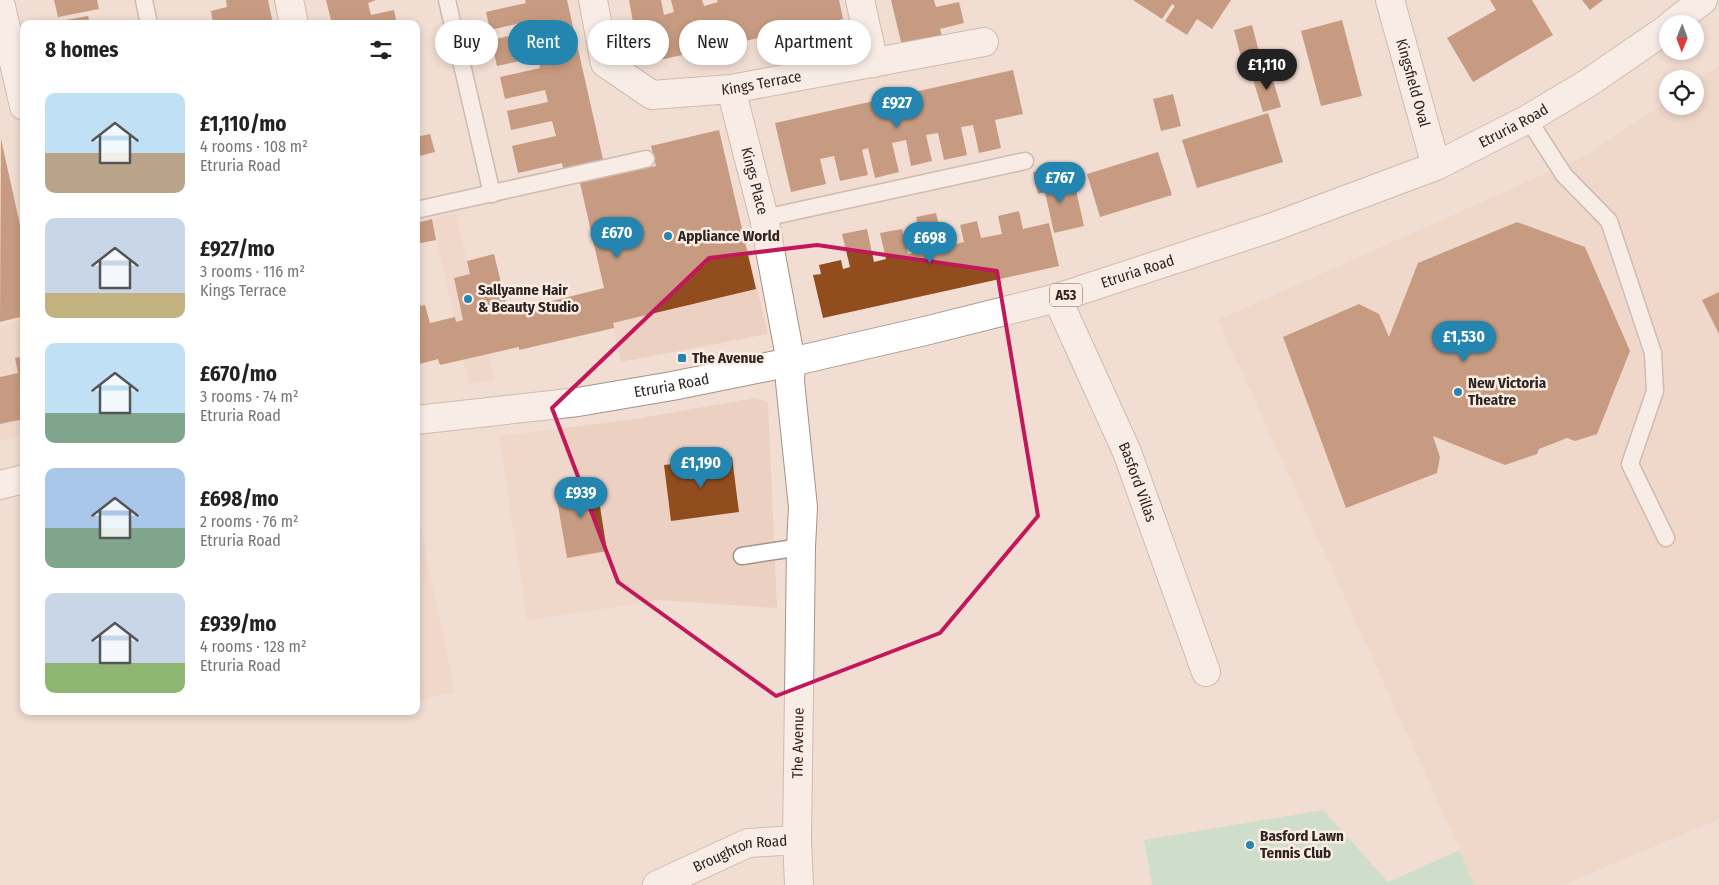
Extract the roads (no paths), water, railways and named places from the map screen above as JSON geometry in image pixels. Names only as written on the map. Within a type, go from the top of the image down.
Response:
[{"type":"main road","points":[[289,0],[293,20]]},
{"type":"main road","name":"Kings Terrace","points":[[593,0],[605,63],[652,94],[731,89],[984,42]]},
{"type":"main road","points":[[860,0],[874,63]]},
{"type":"main road","name":"Kingsfield Oval","points":[[1390,0],[1436,166]]},
{"type":"main road","points":[[1684,15],[1703,0]]},
{"type":"main road","points":[[0,2],[20,89]]},
{"type":"main road","name":"Etruria Road","points":[[420,420],[578,402],[672,386],[925,332],[1057,298],[1273,227],[1436,166],[1528,120],[1588,83],[1659,34]]},
{"type":"main road","name":"Kings Place","points":[[731,89],[764,218],[791,362]]},
{"type":"main road","name":"Basford Villas","points":[[1057,298],[1127,452],[1206,672]]},
{"type":"main road","name":"The Avenue","points":[[791,362],[790,382],[803,507],[797,840],[799,885]]},
{"type":"main road","points":[[0,485],[20,480]]},
{"type":"main road","name":"Broughton Road","points":[[657,885],[748,842],[797,840]]},
{"type":"lane","points":[[144,0],[148,20]]},
{"type":"lane","points":[[448,0],[492,194]]},
{"type":"lane","points":[[1528,120],[1564,175],[1609,221],[1644,324],[1653,353],[1655,391],[1630,464],[1666,538]]},
{"type":"lane","points":[[420,209],[646,159]]},
{"type":"lane","points":[[764,218],[1025,161]]},
{"type":"lane","points":[[742,556],[801,547]]},
{"type":"place","name":"Appliance World","points":[[668,236]]},
{"type":"place","name":"Sallyanne Hair & Beauty Studio","points":[[468,299]]},
{"type":"place","name":"The Avenue","points":[[682,358]]},
{"type":"place","name":"New Victoria Theatre","points":[[1458,392]]},
{"type":"place","name":"Basford Lawn Tennis Club","points":[[1250,845]]}]
